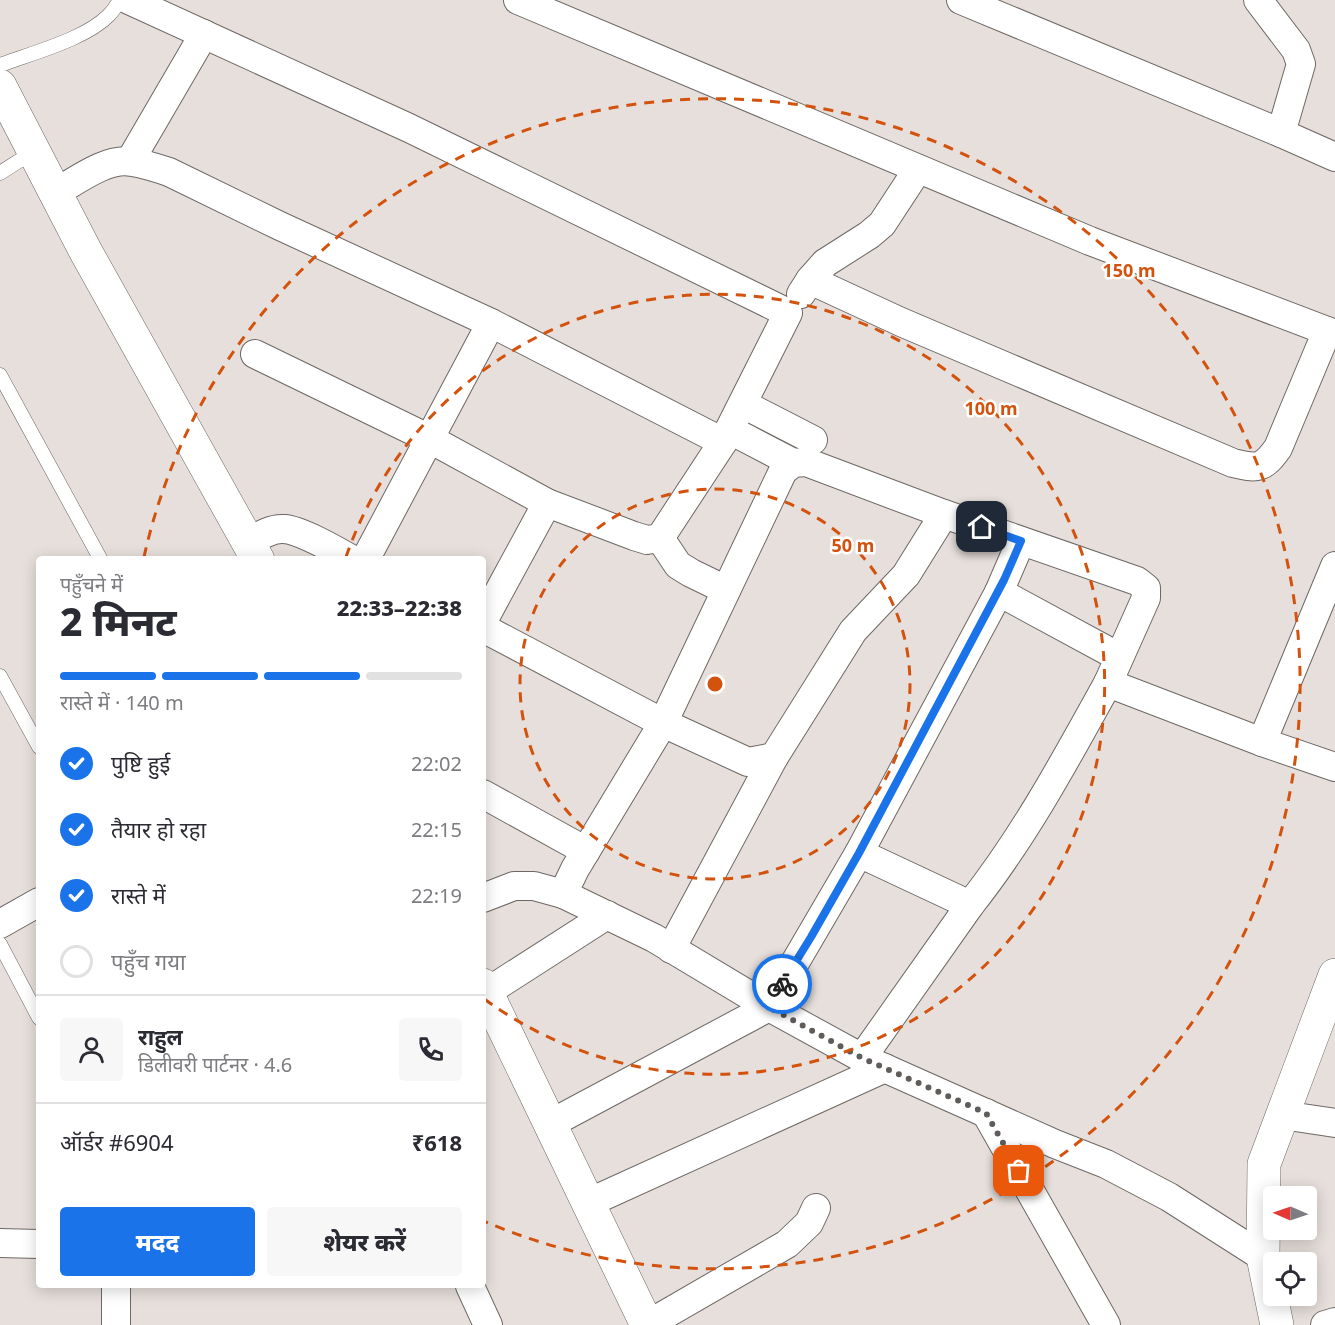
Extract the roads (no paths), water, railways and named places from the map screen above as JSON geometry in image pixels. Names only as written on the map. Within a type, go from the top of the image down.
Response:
[{"type":"street","points":[[129,0],[409,128],[788,313]]},
{"type":"street","points":[[518,0],[1090,241],[1331,333],[1278,448],[1268,462],[1252,468],[1233,464],[933,336],[810,280]]},
{"type":"street","points":[[961,0],[1335,157]]},
{"type":"street","points":[[1258,0],[1296,50],[1301,64],[1281,133]]},
{"type":"street","points":[[130,161],[204,34]]},
{"type":"street","points":[[1,85],[33,152],[92,263],[254,551],[267,532],[283,529],[300,533],[345,556]]},
{"type":"street","points":[[55,193],[111,163],[130,161],[169,172],[727,436],[793,463],[806,462],[944,514],[1137,581],[1146,588],[1146,598],[1114,670],[1039,805],[987,884],[970,905],[874,1063],[588,1203]]},
{"type":"street","points":[[255,354],[430,439],[547,503],[634,536],[647,540],[660,538],[727,436],[788,313],[810,280],[825,263],[882,224],[918,169]]},
{"type":"street","points":[[367,556],[490,323]]},
{"type":"street","points":[[743,404],[813,440]]},
{"type":"street","points":[[563,894],[575,869],[663,723],[783,471],[793,463]]},
{"type":"street","points":[[486,615],[547,503]]},
{"type":"street","points":[[671,949],[774,758],[853,631],[906,575],[944,514]]},
{"type":"street","points":[[660,538],[678,565],[726,590]]},
{"type":"street","points":[[550,1124],[769,1007],[859,853],[999,592],[1021,541]]},
{"type":"street","points":[[1262,742],[1332,583]]},
{"type":"street","points":[[999,592],[1114,670],[1262,742],[1335,767]]},
{"type":"street","points":[[486,630],[663,723],[748,762],[774,758]]},
{"type":"street","points":[[486,796],[586,852]]},
{"type":"street","points":[[859,853],[970,905]]},
{"type":"street","points":[[486,897],[514,886],[534,886],[563,894],[654,939],[769,1007],[874,1063],[1055,1144],[1106,1164],[1169,1197],[1263,1257]]},
{"type":"street","points":[[0,924],[36,904]]},
{"type":"street","points":[[486,987],[606,915]]},
{"type":"street","points":[[1263,1252],[1264,1164],[1282,1115],[1326,1027],[1335,975]]},
{"type":"street","points":[[486,990],[647,1325],[788,1244],[808,1223],[816,1208]]},
{"type":"street","points":[[986,1113],[1106,1325]]},
{"type":"street","points":[[1282,1115],[1335,1123]]},
{"type":"street","points":[[0,1243],[36,1244]]},
{"type":"street","points":[[116,1288],[116,1325]]},
{"type":"street","points":[[471,1288],[484,1324]]},
{"type":"street","points":[[1273,1306],[1277,1325]]},
{"type":"street","points":[[1325,1325],[1335,1322]]},
{"type":"lane","points":[[1,85],[70,40],[92,29],[109,15],[120,0]]},
{"type":"lane","points":[[0,173],[33,152]]},
{"type":"lane","points":[[0,375],[99,556]]},
{"type":"lane","points":[[0,676],[36,742]]},
{"type":"lane","points":[[0,944],[36,1012]]}]
